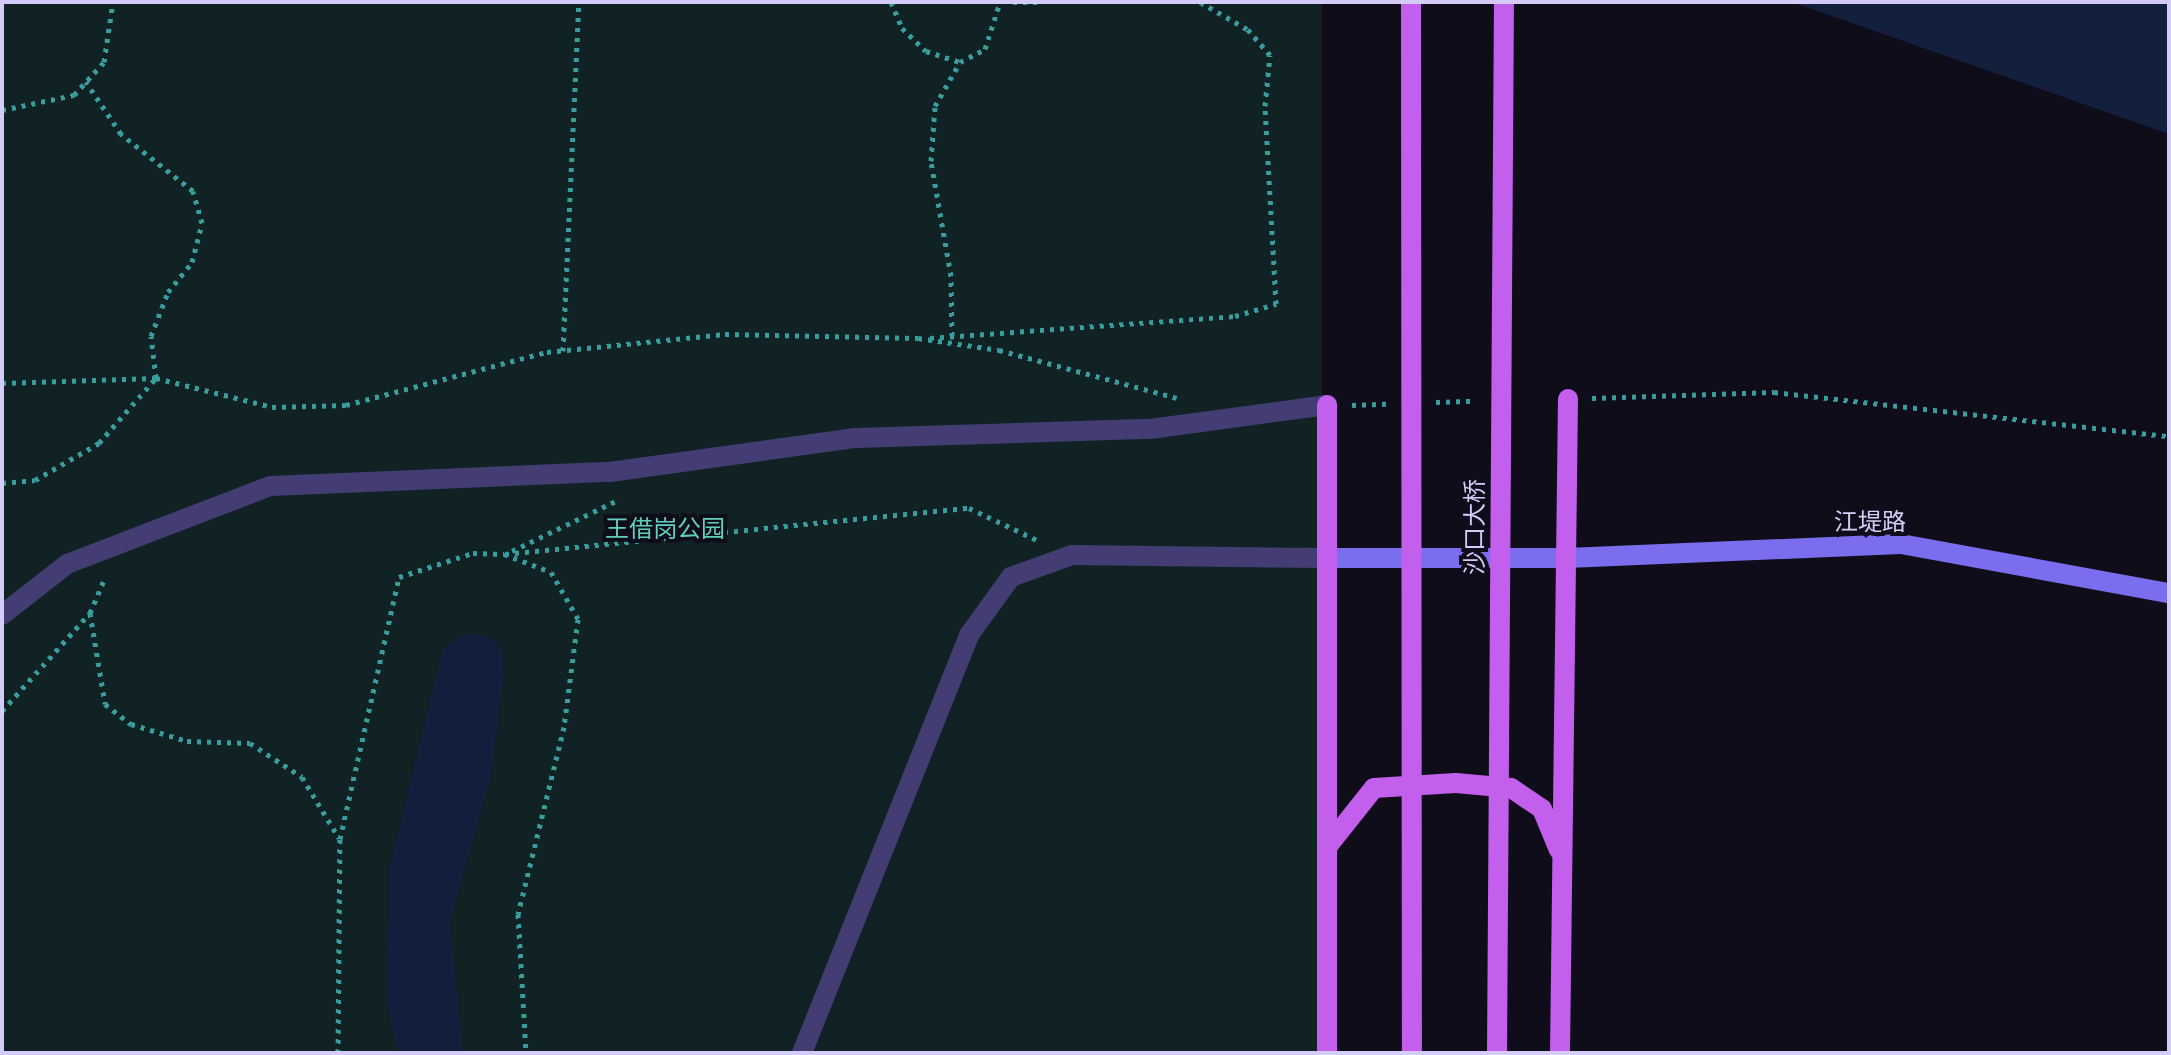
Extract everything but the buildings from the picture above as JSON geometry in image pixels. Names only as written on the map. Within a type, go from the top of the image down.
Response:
[{"type":"main road","points":[[1411,2],[1412,1053]]},
{"type":"main road","name":"沙口大桥","points":[[1497,1053],[1504,2]]},
{"type":"main road","points":[[1560,1053],[1568,399]]},
{"type":"main road","points":[[1327,405],[1327,1053]]},
{"type":"main road","points":[[1327,847],[1374,788],[1456,783],[1511,788],[1532,802],[1563,858]]},
{"type":"street","points":[[2,615],[67,564],[119,544],[181,514],[270,486],[610,472],[856,438],[1150,429],[1327,405]]},
{"type":"street","name":"江堤路","points":[[1327,558],[1567,558],[1901,544],[2169,593]]},
{"type":"street","points":[[802,1053],[969,635],[1011,577],[1072,555],[1327,558]]},
{"type":"path","points":[[2,110],[74,95],[104,62],[113,2]]},
{"type":"path","points":[[563,351],[579,2]]},
{"type":"path","points":[[891,2],[926,51],[960,62]]},
{"type":"path","points":[[952,336],[951,276],[931,161],[935,106],[960,62],[985,49],[1000,2]]},
{"type":"path","points":[[1013,2],[1043,2]]},
{"type":"path","points":[[2,383],[156,378],[272,407],[346,405],[563,351],[697,335],[918,338],[1235,316],[1276,304],[1265,106],[1270,55],[1247,29],[1200,2]]},
{"type":"path","points":[[2,483],[35,480],[99,443],[156,378],[151,336],[168,292],[192,262],[202,223],[193,191],[121,134],[86,82]]},
{"type":"path","points":[[918,338],[1078,367],[1195,403]]},
{"type":"path","points":[[1568,399],[1774,392],[2169,436]]},
{"type":"path","points":[[1418,403],[1493,401]]},
{"type":"path","points":[[1327,405],[1403,403]]},
{"type":"path","points":[[504,554],[624,497]]},
{"type":"path","points":[[338,1053],[340,839],[399,577],[473,553],[504,554],[969,508],[1032,535],[1056,562]]},
{"type":"path","points":[[2,711],[90,613],[119,544]]},
{"type":"path","points":[[504,554],[551,572],[578,619],[564,727],[518,914],[526,1053]]},
{"type":"path","points":[[90,613],[105,704],[131,724],[187,741],[250,743],[302,777],[340,839]]},
{"type":"green space","name":"王借岗公园","points":[[2,2],[1322,2],[1322,1053],[2,1053]]},
{"type":"water","points":[[1792,2],[2169,2],[2169,134]]},
{"type":"water","points":[[465,633],[491,638],[502,651],[504,674],[491,776],[450,922],[463,1053],[398,1053],[387,1004],[389,869],[443,649]]}]
